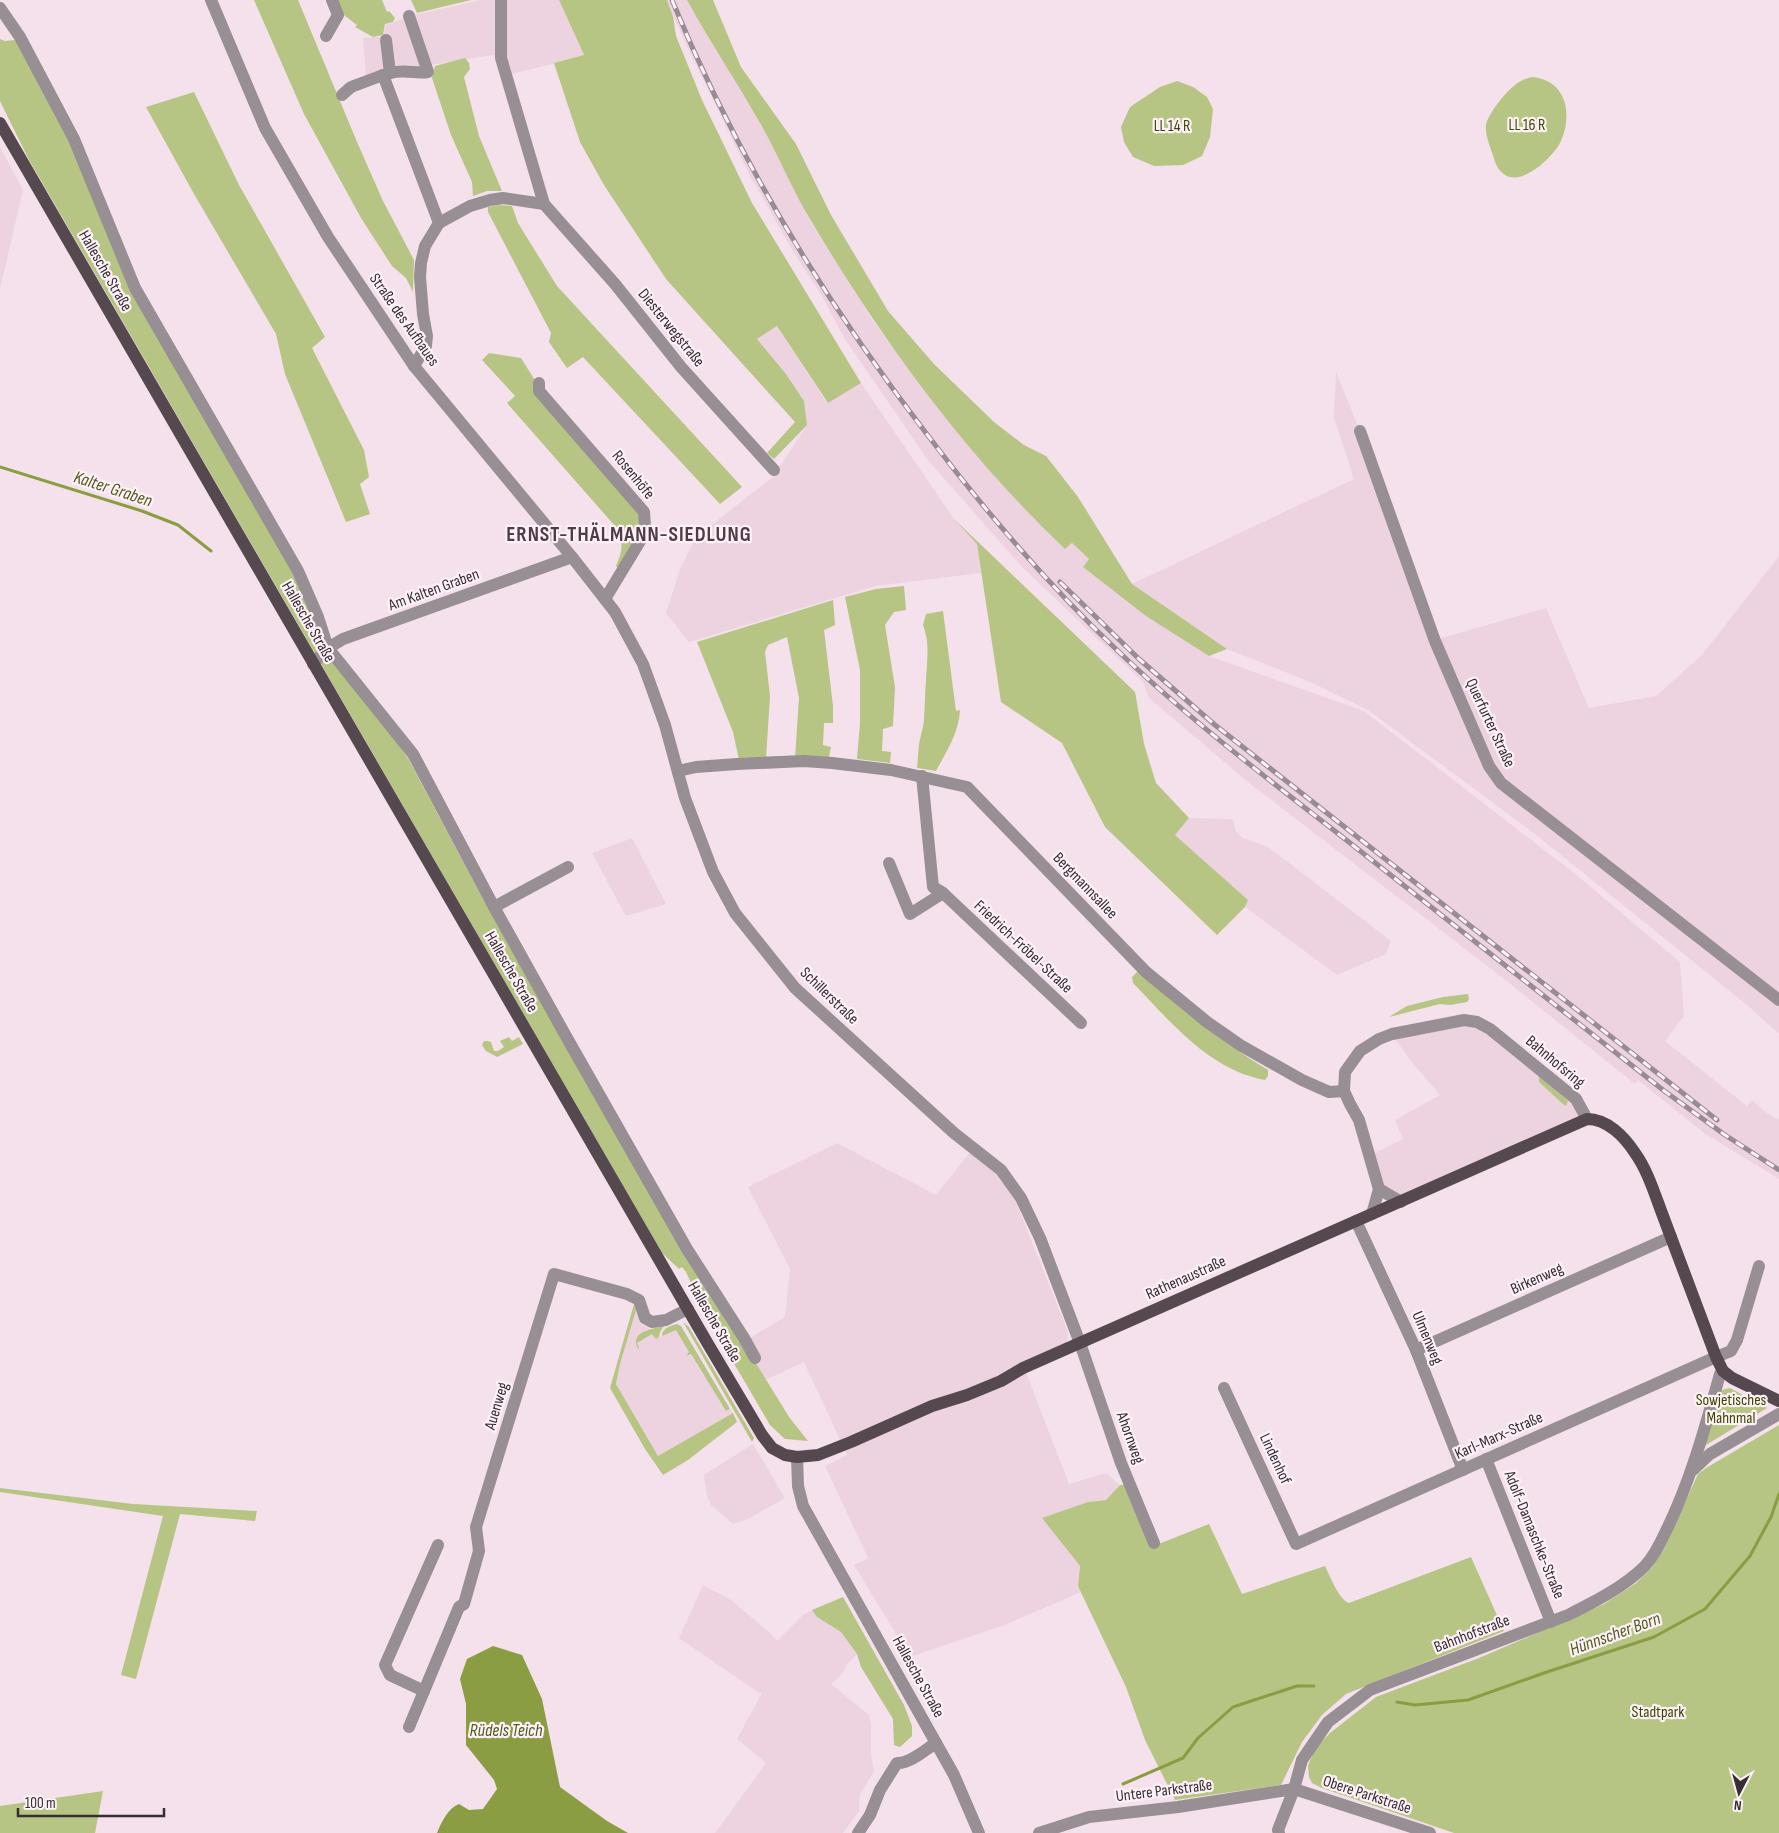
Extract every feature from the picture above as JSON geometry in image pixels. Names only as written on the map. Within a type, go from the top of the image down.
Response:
[{"type":"main road","name":"Hallesche Straße","points":[[0,123],[768,1444],[780,1453],[797,1457]]},
{"type":"main road","name":"Rathenaustraße","points":[[797,1457],[813,1456],[837,1448],[932,1406],[967,1395],[1023,1368],[1587,1119]]},
{"type":"main road","points":[[1587,1119],[1605,1122],[1634,1151],[1648,1177],[1723,1371],[1732,1378],[1779,1401]]},
{"type":"street","name":"Straße des Aufbaues","points":[[211,0],[265,128],[328,237],[414,366],[572,557],[615,612],[623,626]]},
{"type":"street","points":[[326,36],[338,15],[332,0]]},
{"type":"street","name":"Diesterwegstraße","points":[[501,0],[501,58],[544,204],[615,284],[681,367],[774,470]]},
{"type":"street","name":"Hallesche Straße","points":[[0,8],[20,37],[74,139],[135,288],[298,571],[318,617],[328,648],[413,754],[494,907],[688,1249],[755,1358]]},
{"type":"street","points":[[342,95],[350,88],[387,74],[411,71],[428,72],[409,16]]},
{"type":"street","points":[[386,40],[387,74],[439,224]]},
{"type":"street","points":[[414,366],[426,346],[427,336],[423,314],[420,277],[421,263],[425,246],[439,224],[470,206],[490,200],[503,198],[544,204]]},
{"type":"street","name":"Rosenhöfe","points":[[539,382],[539,391],[644,512],[645,526],[642,538],[605,599]]},
{"type":"street","name":"Querfurter Straße","points":[[1360,431],[1435,641],[1489,766],[1501,783],[1779,1000]]},
{"type":"street","name":"Am Kalten Graben","points":[[313,664],[328,648],[343,639],[572,557]]},
{"type":"street","name":"Schillerstraße","points":[[623,626],[644,664],[685,798],[713,872],[735,913],[795,988],[954,1133],[1001,1170],[1021,1198],[1040,1238],[1080,1343]]},
{"type":"street","name":"Bergmannsallee","points":[[678,770],[696,766],[804,761],[859,765],[922,776],[967,787],[1146,972],[1207,1022],[1240,1045],[1302,1080],[1329,1092],[1344,1091]]},
{"type":"street","name":"Friedrich-Fröbel-Straße","points":[[922,776],[933,887],[943,893],[1081,1024]]},
{"type":"street","points":[[889,863],[910,914],[943,893]]},
{"type":"street","points":[[494,907],[568,867]]},
{"type":"street","name":"Bahnhofsring","points":[[1344,1091],[1345,1072],[1360,1051],[1379,1039],[1456,1020],[1471,1020],[1490,1029],[1576,1098],[1587,1119]]},
{"type":"street","points":[[1344,1091],[1359,1120],[1379,1189],[1372,1214]]},
{"type":"street","points":[[1379,1189],[1401,1202]]},
{"type":"street","name":"Ulmenweg","points":[[1356,1221],[1416,1350],[1463,1470]]},
{"type":"street","name":"Birkenweg","points":[[1416,1350],[1671,1237]]},
{"type":"street","points":[[1716,1357],[1731,1351],[1737,1340],[1759,1266]]},
{"type":"street","name":"Auenweg","points":[[409,1727],[459,1607],[464,1604],[479,1551],[476,1527],[554,1274],[627,1294],[639,1300],[644,1315],[652,1322],[666,1320],[688,1309]]},
{"type":"street","name":"Ahornweg","points":[[1080,1343],[1120,1463],[1154,1543]]},
{"type":"street","name":"Karl-Marx-Straße","points":[[1296,1544],[1716,1357]]},
{"type":"street","name":"Bahnhofstraße","points":[[1277,1832],[1294,1789],[1302,1760],[1328,1722],[1370,1690],[1551,1622],[1586,1606],[1626,1581],[1646,1565],[1660,1543],[1677,1509],[1720,1374],[1723,1371]]},
{"type":"street","name":"Lindenhof","points":[[1224,1388],[1296,1544]]},
{"type":"street","name":"Bahnhofstraße","points":[[1689,1474],[1710,1454],[1779,1414]]},
{"type":"street","name":"Hallesche Straße","points":[[797,1457],[798,1486],[803,1506],[954,1775],[979,1833]]},
{"type":"street","name":"Adolf-Damaschke-Straße","points":[[1486,1459],[1551,1622]]},
{"type":"street","points":[[424,1691],[390,1675],[385,1665],[438,1545]]},
{"type":"street","points":[[858,1833],[870,1815],[880,1790],[897,1763],[915,1757],[936,1742]]},
{"type":"street","name":"Untere Parkstraße","points":[[1039,1833],[1089,1817],[1178,1807],[1294,1789]]},
{"type":"street","name":"Obere Parkstraße","points":[[1294,1789],[1430,1833]]},
{"type":"shaded area","points":[[480,0],[559,0],[584,56],[512,74],[493,55],[366,75],[363,38],[383,36],[386,25],[414,15]]},
{"type":"shaded area","points":[[667,0],[687,0],[761,124],[812,223],[873,321],[934,402],[1065,549],[1072,543],[1089,559],[1083,567],[1146,615],[1209,656],[1364,711],[1574,873],[1680,962],[1684,1016],[1665,1041],[1747,1106],[1752,1100],[1768,1114],[1779,1120],[1779,1179],[1704,1133],[1638,1080],[1635,1084],[1503,978],[1248,782],[1149,698],[1143,682],[1022,567],[927,459],[843,336],[822,296],[794,253],[750,176],[684,40]]},
{"type":"shaded area","points":[[0,147],[23,190],[0,289]]},
{"type":"shaded area","points":[[777,326],[827,403],[861,383],[954,519],[977,543],[981,573],[875,586],[689,642],[666,613],[680,569],[696,537],[773,477],[807,425],[804,401],[786,374],[757,339]]},
{"type":"shaded area","points":[[1336,372],[1360,431],[1435,640],[1546,608],[1589,708],[1656,696],[1702,655],[1779,556],[1779,1034],[1747,1005],[1535,834],[1368,710],[1308,681],[1227,649],[1132,584],[1354,479],[1334,417]]},
{"type":"shaded area","points":[[1189,818],[1233,819],[1236,832],[1243,838],[1268,847],[1391,941],[1386,954],[1337,975],[1245,907],[1248,900],[1175,835]]},
{"type":"shaded area","points":[[632,838],[666,904],[626,916],[592,853]]},
{"type":"shaded area","points":[[1464,1020],[1539,1067],[1587,1119],[1401,1202],[1379,1189],[1369,1156],[1403,1139],[1395,1120],[1440,1095],[1410,1060],[1392,1034]]},
{"type":"shaded area","points":[[837,1143],[936,1195],[971,1151],[985,1162],[1005,1184],[1016,1202],[1068,1332],[1067,1343],[1023,1363],[1027,1375],[1069,1484],[1106,1473],[1120,1485],[1106,1500],[1088,1502],[1042,1518],[1080,1566],[1078,1586],[1081,1592],[1007,1624],[910,1657],[854,1565],[868,1558],[825,1466],[847,1455],[804,1362],[765,1380],[743,1342],[785,1317],[790,1269],[748,1187]]},
{"type":"shaded area","points":[[636,1307],[641,1323],[650,1329],[646,1330],[637,1343],[653,1333],[656,1339],[676,1329],[726,1411],[730,1409],[733,1413],[658,1456],[616,1384]]},
{"type":"shaded area","points":[[753,1444],[785,1498],[748,1519],[733,1524],[711,1505],[707,1497],[704,1475]]},
{"type":"shaded area","points":[[703,1585],[731,1600],[777,1641],[803,1615],[812,1610],[817,1617],[841,1632],[857,1654],[847,1664],[843,1673],[831,1684],[869,1715],[874,1771],[860,1794],[859,1811],[843,1833],[715,1833],[766,1763],[737,1739],[762,1693],[679,1638]]},
{"type":"green space","points":[[254,0],[298,0],[383,201],[414,260],[413,292],[406,278],[392,266],[361,218],[304,114]]},
{"type":"green space","points":[[336,0],[382,0],[387,12],[389,11],[395,18],[393,22],[385,24],[383,35],[373,37],[355,27],[357,25],[340,12]]},
{"type":"green space","points":[[411,0],[471,0],[417,13]]},
{"type":"green space","points":[[559,0],[667,0],[673,16],[676,36],[702,100],[752,203],[861,383],[828,403],[777,326],[757,339],[786,374],[804,401],[807,425],[774,459],[767,453],[795,422],[666,279],[604,185],[580,142],[554,63],[584,55]]},
{"type":"green space","points":[[687,0],[713,0],[741,67],[796,144],[831,215],[888,311],[934,364],[994,422],[1024,445],[1046,456],[1078,497],[1132,584],[1227,649],[1209,656],[1146,616],[1083,567],[1089,559],[1072,543],[1065,549],[1029,513],[960,436],[897,354],[840,268],[792,187],[760,123]]},
{"type":"green space","points":[[0,39],[5,41],[16,40],[65,126],[130,290],[299,583],[322,642],[409,760],[482,897],[743,1342],[789,1417],[808,1441],[785,1439],[770,1425],[708,1319],[686,1272],[682,1267],[679,1269],[662,1253],[28,158],[0,101]]},
{"type":"green space","points":[[465,58],[469,63],[470,69],[464,77],[479,136],[502,191],[487,191],[473,196],[472,182],[451,135],[432,78],[435,66]]},
{"type":"green space","name":"LL 16 R","points":[[1532,77],[1544,79],[1553,84],[1559,91],[1566,109],[1565,130],[1561,141],[1546,161],[1522,176],[1507,176],[1495,162],[1487,137],[1486,125],[1495,107],[1506,94],[1516,84]]},
{"type":"green space","name":"LL 14 R","points":[[1177,81],[1193,87],[1207,97],[1213,109],[1210,137],[1202,156],[1183,165],[1154,166],[1133,157],[1124,142],[1121,127],[1130,107],[1160,87]]},
{"type":"green space","points":[[194,92],[239,185],[325,337],[312,348],[364,450],[369,477],[360,484],[370,514],[346,522],[285,374],[276,334],[194,194],[146,107]]},
{"type":"green space","points":[[499,205],[512,206],[518,223],[557,286],[742,487],[720,504],[583,357],[567,368],[549,342],[551,333],[488,212],[488,207]]},
{"type":"green space","points":[[489,353],[521,358],[536,382],[633,505],[640,518],[640,530],[619,569],[616,566],[621,550],[621,541],[615,526],[507,403],[515,396],[482,360]]},
{"type":"green space","points":[[954,519],[1135,692],[1144,744],[1156,783],[1189,818],[1175,835],[1248,900],[1245,907],[1217,935],[1105,827],[1062,743],[1001,702],[977,544]]},
{"type":"green space","points":[[904,586],[906,610],[894,612],[885,625],[895,687],[893,726],[883,729],[882,751],[891,752],[890,763],[857,759],[860,723],[860,670],[845,597],[876,589]]},
{"type":"green space","points":[[833,600],[835,625],[824,630],[833,706],[833,723],[824,723],[823,745],[831,747],[829,757],[795,758],[799,698],[787,637],[768,645],[765,652],[770,696],[766,759],[739,760],[733,732],[697,642]]},
{"type":"green space","points":[[943,611],[956,711],[960,710],[955,734],[936,771],[917,768],[924,721],[927,658],[927,638],[923,625],[926,614]]},
{"type":"green space","points":[[1139,970],[1200,1024],[1268,1070],[1268,1076],[1265,1080],[1245,1075],[1226,1066],[1192,1042],[1133,983],[1132,977]]},
{"type":"green space","points":[[1468,994],[1469,999],[1467,1002],[1450,1005],[1440,1004],[1389,1017],[1407,1006],[1443,997]]},
{"type":"green space","points":[[509,1037],[512,1041],[519,1037],[523,1044],[497,1057],[486,1051],[482,1045],[484,1041],[491,1042],[494,1051],[498,1051],[504,1047],[500,1041]]},
{"type":"green space","points":[[1539,1077],[1568,1101],[1566,1106],[1539,1082]]},
{"type":"green space","points":[[634,1304],[636,1310],[616,1384],[658,1456],[733,1413],[737,1422],[688,1460],[663,1475],[645,1449],[610,1388]]},
{"type":"green space","points":[[683,1322],[689,1327],[754,1438],[752,1442]]},
{"type":"green space","points":[[677,1324],[681,1326],[730,1409],[726,1411],[691,1354],[686,1356],[689,1352],[676,1330],[662,1336],[665,1329]]},
{"type":"green space","points":[[664,1326],[659,1337],[656,1339],[652,1334],[637,1343],[638,1349],[636,1343],[639,1335]]},
{"type":"green space","name":"Sowjetisches Mahnmal","points":[[1730,1388],[1767,1408],[1701,1448],[1717,1391]]},
{"type":"green space","name":"Stadtpark","points":[[1779,1425],[1779,1833],[1454,1833],[1312,1783],[1309,1777],[1308,1766],[1315,1748],[1330,1733],[1376,1697],[1479,1658],[1577,1616],[1604,1604],[1635,1584],[1651,1569],[1665,1547],[1698,1474]]},
{"type":"green space","points":[[1120,1485],[1126,1485],[1151,1547],[1209,1524],[1242,1594],[1325,1566],[1338,1593],[1349,1603],[1471,1557],[1504,1631],[1346,1694],[1322,1715],[1302,1742],[1281,1785],[1175,1800],[1145,1740],[1126,1687],[1078,1586],[1080,1566],[1042,1518],[1088,1502],[1106,1500]]},
{"type":"green space","points":[[0,1488],[133,1504],[257,1511],[255,1521],[180,1514],[136,1679],[121,1675],[163,1516],[0,1492]]},
{"type":"green space","points":[[843,1597],[904,1705],[912,1726],[912,1736],[900,1747],[894,1745],[893,1719],[861,1667],[857,1654],[841,1632],[817,1617],[812,1610]]},
{"type":"green space","points":[[103,1791],[95,1833],[0,1833],[0,1806]]},
{"type":"water","name":"Rüdels Teich","points":[[493,1646],[522,1655],[542,1699],[560,1787],[607,1821],[628,1833],[437,1833],[445,1816],[455,1806],[459,1804],[469,1810],[483,1809],[497,1789],[494,1780],[466,1745],[466,1704],[460,1679],[467,1659]]},
{"type":"waterway","name":"Kalter Graben","points":[[0,467],[142,511],[178,525],[211,551]]},
{"type":"waterway","name":"Hünnscher Born","points":[[1397,1702],[1415,1705],[1468,1700],[1654,1637],[1705,1609],[1750,1556],[1771,1517],[1779,1494]]},
{"type":"waterway","name":"Hünnscher Born","points":[[1123,1784],[1183,1758],[1198,1738],[1233,1707],[1297,1686],[1314,1686]]},
{"type":"railway","points":[[672,0],[724,115],[784,225],[817,278],[888,382],[948,462],[1042,574],[1093,627],[1146,677],[1230,748],[1663,1090],[1725,1135],[1779,1170]]},
{"type":"railway","points":[[1060,582],[1139,659],[1215,725],[1717,1120]]},
{"type":"district","name":"ERNST-THÄLMANN-SIEDLUNG","points":[[629,534]]}]
